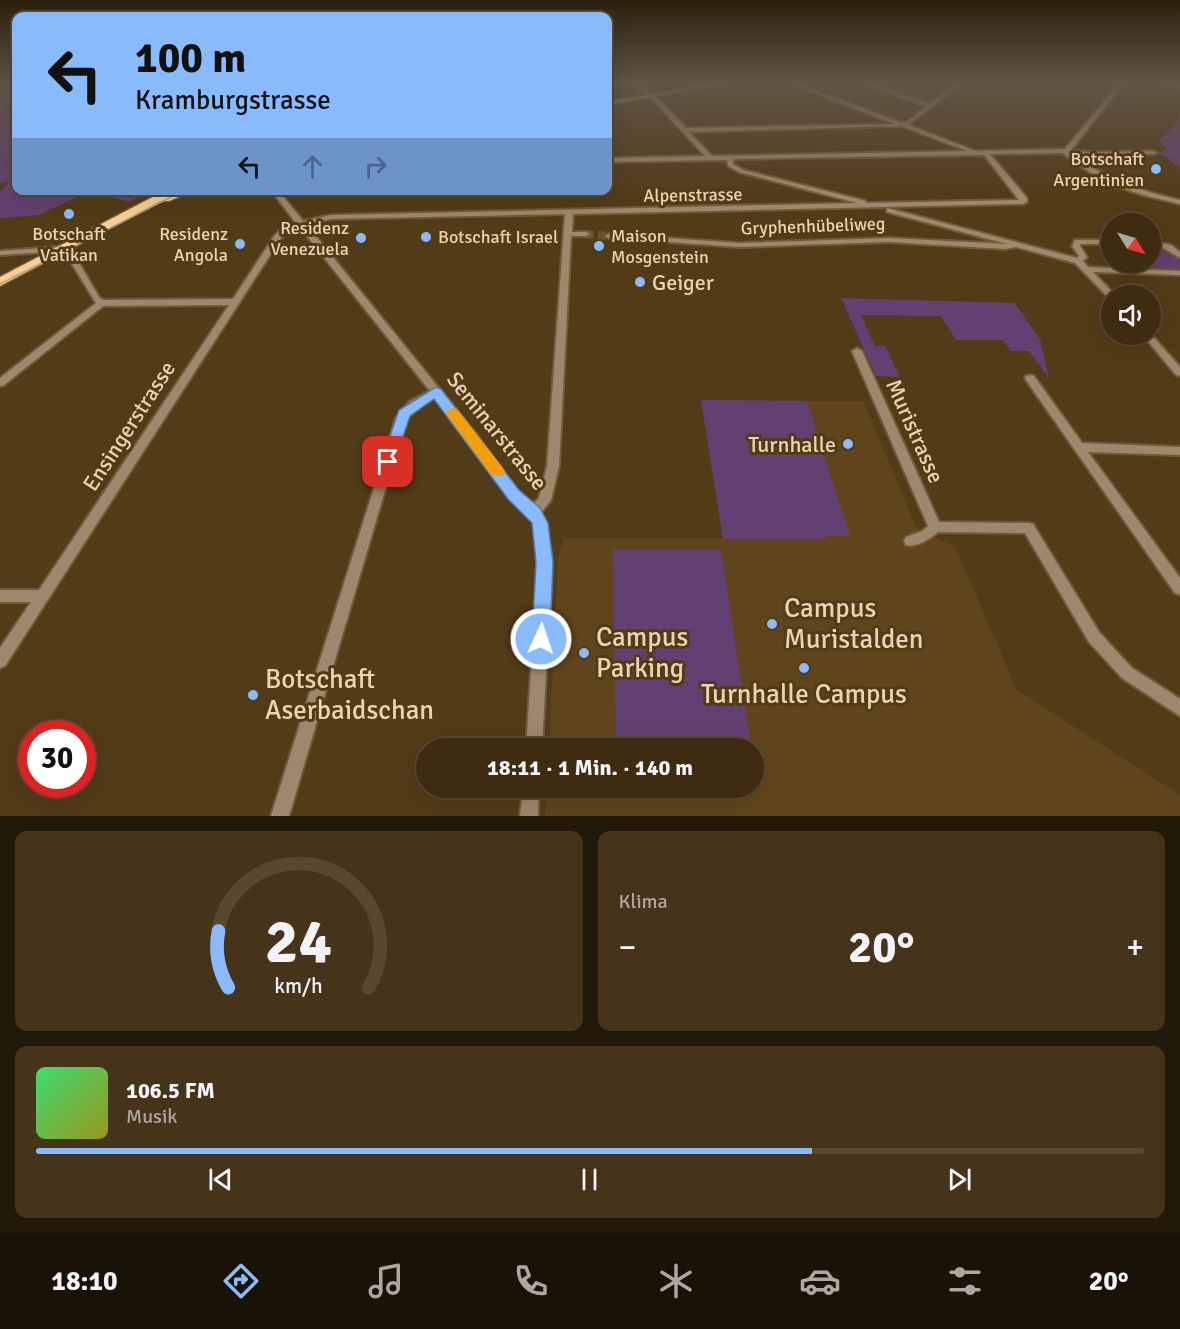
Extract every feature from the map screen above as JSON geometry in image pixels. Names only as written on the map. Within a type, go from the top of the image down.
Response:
[{"type":"main road","points":[[0,282],[166,195]]},
{"type":"main road","points":[[146,207],[177,195]]},
{"type":"street","points":[[676,120],[710,158]]},
{"type":"street","points":[[891,120],[983,153]]},
{"type":"street","points":[[686,130],[902,124],[913,120]]},
{"type":"street","points":[[1066,151],[1092,120]]},
{"type":"street","points":[[1066,151],[1110,183],[1138,193],[1180,202]]},
{"type":"street","points":[[612,160],[1066,151],[1089,154],[1154,153]]},
{"type":"street","name":"Alpenstrasse","points":[[302,223],[330,218],[1023,202],[1023,198],[983,153]]},
{"type":"street","name":"Gryphenhübeliweg","points":[[730,158],[730,165],[741,171],[1078,261],[1102,285]]},
{"type":"street","name":"Seminarstrasse","points":[[279,195],[436,392],[513,494],[534,512],[540,523],[543,544],[534,738]]},
{"type":"street","points":[[534,512],[544,500],[553,466],[569,213]]},
{"type":"street","name":"Ensingerstrasse","points":[[0,661],[280,235],[302,223]]},
{"type":"street","points":[[568,234],[586,234]]},
{"type":"street","name":"Gryphenhübeliweg","points":[[609,236],[739,245],[854,240],[1005,247],[1016,244]]},
{"type":"street","points":[[1078,261],[1083,257],[1076,246],[1078,242],[1101,242]]},
{"type":"street","points":[[1161,245],[1167,246],[1180,256]]},
{"type":"street","points":[[0,253],[66,248],[96,299],[101,303]]},
{"type":"street","points":[[1088,269],[1180,273]]},
{"type":"street","points":[[0,383],[101,303],[235,302]]},
{"type":"street","points":[[1156,345],[1180,373]]},
{"type":"street","name":"Muristrasse","points":[[857,351],[935,527]]},
{"type":"street","points":[[1029,378],[1180,589]]},
{"type":"street","points":[[280,816],[401,418],[413,405],[436,392]]},
{"type":"street","points":[[1078,447],[1180,451]]},
{"type":"street","points":[[910,541],[926,535],[935,527],[1029,528],[1094,637],[1127,673],[1180,708]]},
{"type":"street","points":[[0,596],[43,596]]},
{"type":"street","points":[[529,816],[530,798]]},
{"type":"shaded area","points":[[0,120],[12,120],[12,195],[82,195],[39,215],[0,218],[0,192],[9,182],[0,183]]},
{"type":"shaded area","points":[[1180,120],[1180,169],[1167,157],[1156,154],[1167,150],[1159,141]]},
{"type":"shaded area","points":[[104,195],[143,195],[129,202]]},
{"type":"shaded area","points":[[1161,248],[1169,250],[1180,261],[1180,270],[1161,269]]},
{"type":"shaded area","points":[[841,298],[1015,303],[1040,339],[1049,378],[1029,351],[1011,351],[1003,340],[956,340],[941,316],[861,315],[875,346],[885,346],[900,377],[876,376]]},
{"type":"shaded area","name":"Campus Muristalden","points":[[701,400],[863,401],[917,528],[955,547],[1017,690],[1180,795],[1180,816],[545,816],[546,798],[764,798],[764,738],[549,738],[558,558],[564,538],[723,538]]},
{"type":"shaded area","points":[[701,400],[807,401],[850,536],[829,536],[822,539],[723,539]]},
{"type":"shaded area","points":[[613,550],[721,550],[749,738],[616,738]]},
{"type":"tunnel","points":[[586,234],[609,236]]},
{"type":"tram line","points":[[0,284],[175,195]]},
{"type":"slow traffic","points":[[452,412],[497,472]]},
{"type":"place","name":"Botschaft Argentinien","points":[[1156,169]]},
{"type":"place","name":"Botschaft Vatikan","points":[[69,214]]},
{"type":"place","name":"Botschaft Israel","points":[[426,237]]},
{"type":"place","name":"Residenz Venezuela","points":[[361,238]]},
{"type":"place","name":"Residenz Angola","points":[[240,244]]},
{"type":"place","name":"Maison Mosgenstein","points":[[599,246]]},
{"type":"place","name":"Geiger","points":[[640,282]]},
{"type":"place","name":"Turnhalle","points":[[848,444]]},
{"type":"place","name":"Campus Muristalden","points":[[772,624]]},
{"type":"place","name":"Campus Parking","points":[[584,653]]},
{"type":"place","name":"Turnhalle Campus","points":[[804,668]]},
{"type":"place","name":"Botschaft Aserbaidschan","points":[[253,695]]},
{"type":"route","points":[[388,462],[404,413],[436,392],[513,494],[534,512],[540,523],[545,562],[541,639]]}]
